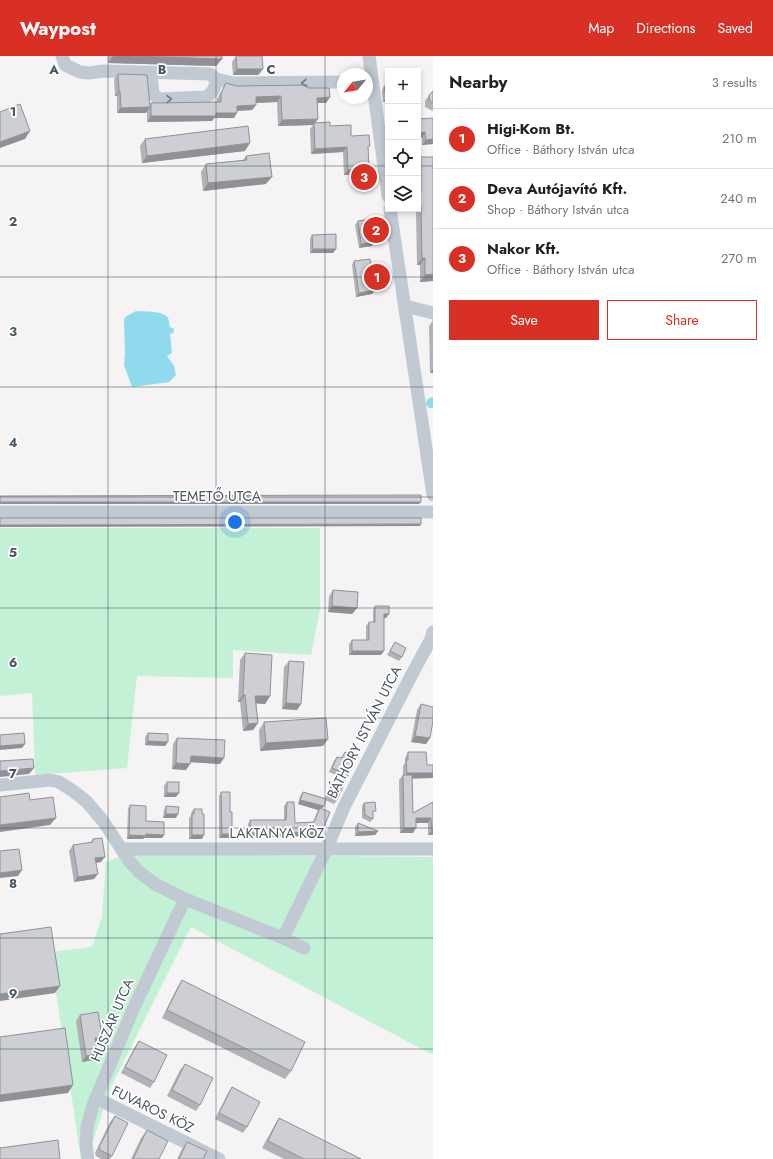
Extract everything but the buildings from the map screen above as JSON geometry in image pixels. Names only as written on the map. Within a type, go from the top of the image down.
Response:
[{"type":"street","points":[[62,56],[65,65],[80,72],[88,73],[104,71],[210,74],[216,79],[233,83],[337,82]]},
{"type":"street","points":[[369,56],[369,68]]},
{"type":"street","points":[[151,73],[153,94],[159,99],[206,97],[212,94],[216,79]]},
{"type":"street","points":[[373,101],[385,177]]},
{"type":"street","points":[[390,212],[433,495]]},
{"type":"street","points":[[405,306],[433,313]]},
{"type":"street","name":"TEMETŐ UTCA","points":[[0,512],[433,512]]},
{"type":"street","name":"BÁTHORY ISTVÁN UTCA","points":[[284,938],[327,848],[344,808],[431,639],[433,632]]},
{"type":"street","points":[[0,785],[50,780],[59,782],[86,801],[103,821],[121,850],[139,872],[155,884],[185,899],[284,938],[304,948]]},
{"type":"street","name":"LAKTANYA KÖZ","points":[[121,850],[327,848],[433,849]]},
{"type":"street","name":"HUSZÁR UTCA","points":[[88,1159],[86,1144],[87,1127],[93,1105],[135,1005],[185,899]]},
{"type":"street","name":"FUVAROS KÖZ","points":[[96,1098],[219,1159]]},
{"type":"green space","points":[[0,528],[320,528],[320,609],[311,655],[233,650],[233,678],[137,676],[127,768],[35,775],[32,693],[0,696]]},
{"type":"green space","points":[[126,854],[433,857],[433,1055],[191,927],[109,1091],[90,1151],[93,1159],[81,1159],[50,952],[92,947],[102,917],[106,862]]},
{"type":"water","points":[[136,311],[153,312],[166,315],[170,327],[174,329],[173,333],[170,334],[172,353],[167,356],[174,366],[176,375],[169,382],[132,387],[124,365],[124,321],[125,317]]},
{"type":"place","name":"Nakor Kft.","points":[[364,177]]},
{"type":"place","name":"Deva Autójavító Kft.","points":[[376,230]]},
{"type":"place","name":"Higi-Kom Bt.","points":[[377,277]]}]
